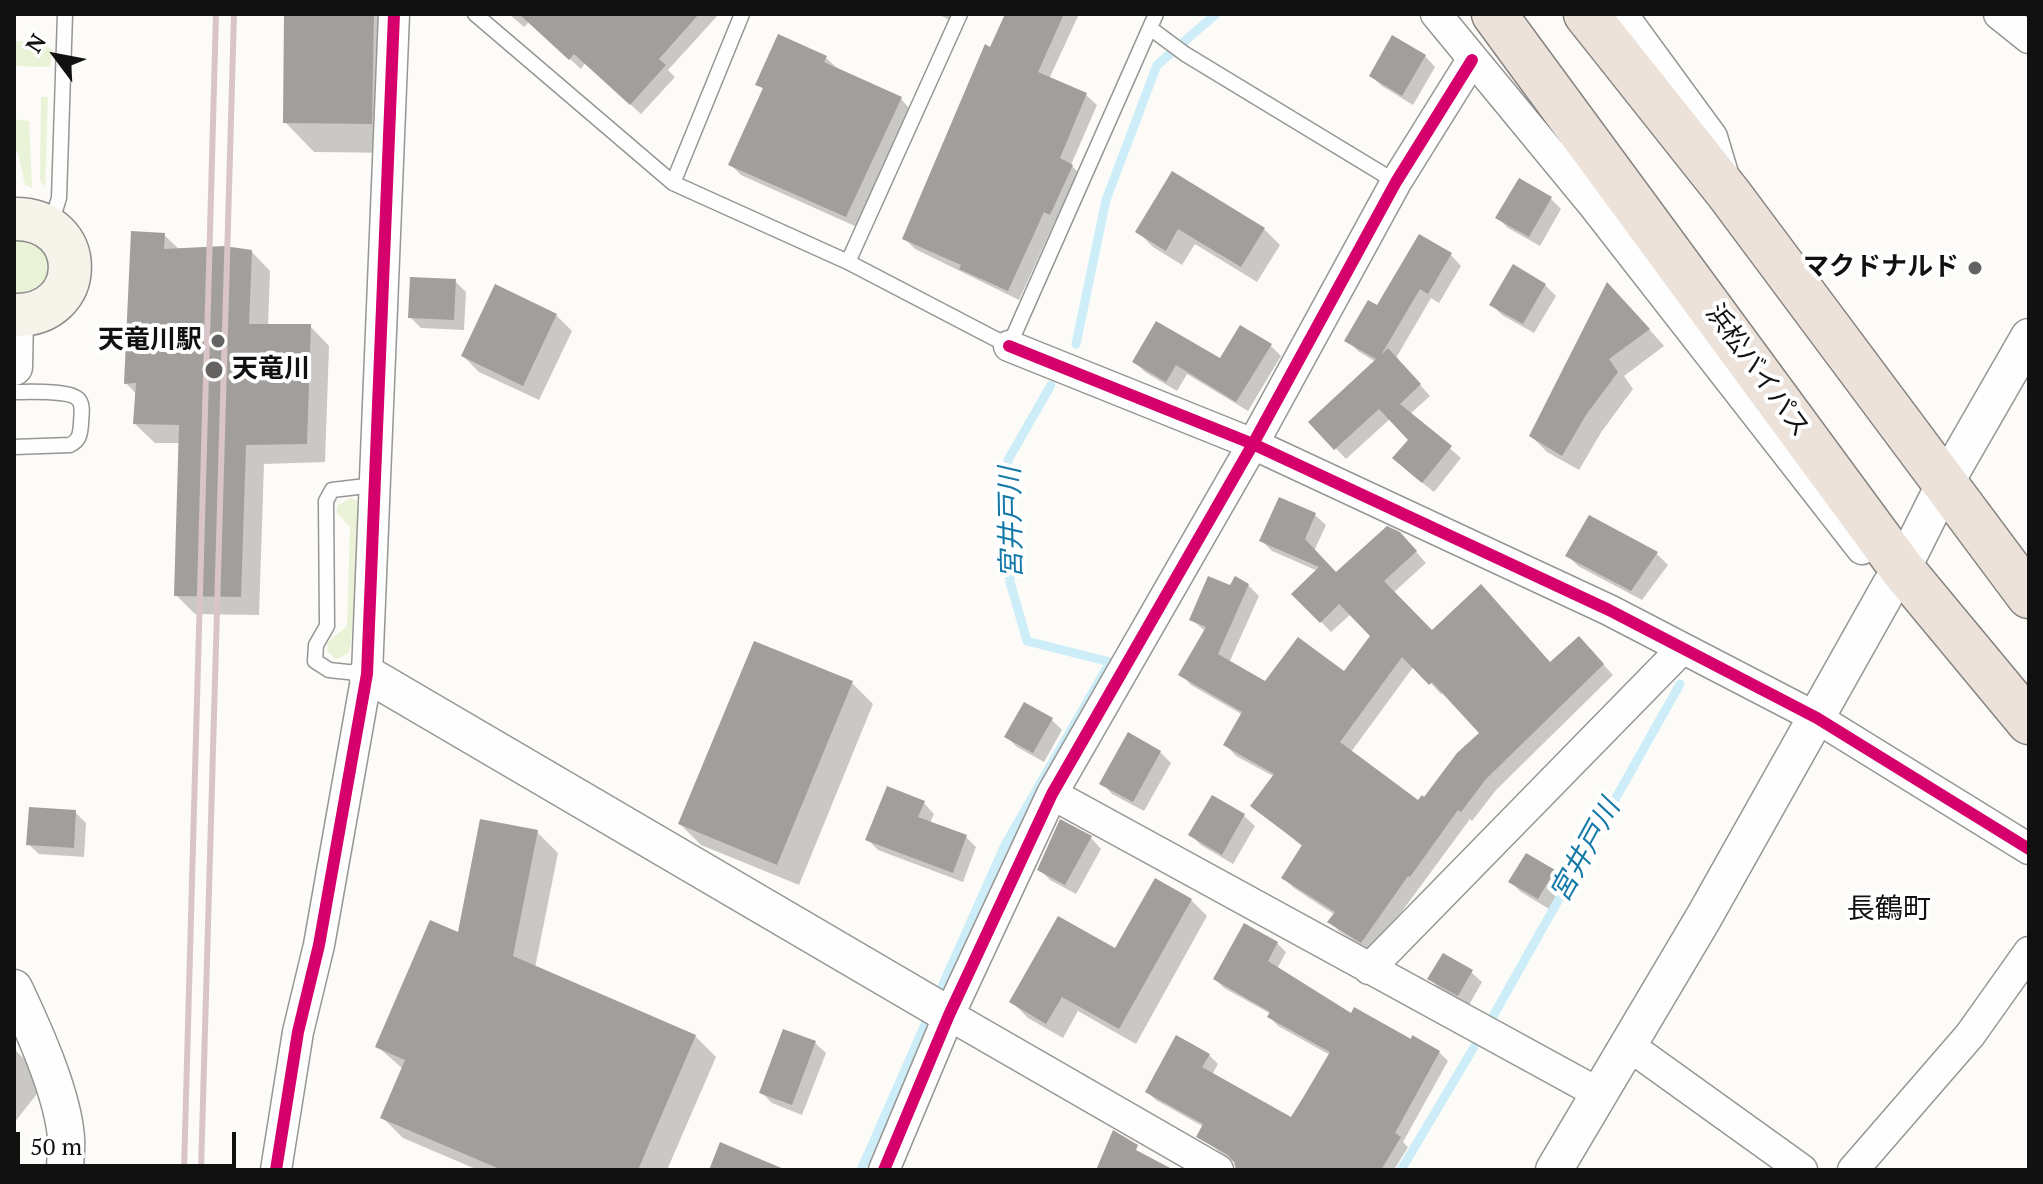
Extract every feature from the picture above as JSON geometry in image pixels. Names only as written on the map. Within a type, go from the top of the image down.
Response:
[{"type":"highway","name":"浜松バイパス","points":[[1494,14],[1896,577],[2029,722]]},
{"type":"highway","points":[[1586,14],[1729,194],[2029,596]]},
{"type":"main road","points":[[14,316],[45,311],[66,289],[70,274],[70,259],[65,244],[32,223]]},
{"type":"street","points":[[276,1170],[298,1032],[322,931],[367,674],[394,14]]},
{"type":"street","points":[[1436,14],[1896,577]]},
{"type":"street","points":[[1622,14],[1712,137],[1729,194]]},
{"type":"street","points":[[1999,14],[2029,38]]},
{"type":"street","points":[[884,1170],[940,1010],[1052,794],[1253,444],[1396,182],[1472,60]]},
{"type":"street","points":[[14,316],[14,367]]},
{"type":"street","points":[[1554,1170],[1704,917],[2029,337]]},
{"type":"street","points":[[1009,346],[1253,444],[1609,610],[1817,718],[2029,849]]},
{"type":"street","points":[[1369,969],[1682,649]]},
{"type":"street","points":[[367,674],[1218,1170]]},
{"type":"street","points":[[1052,794],[1598,1093]]},
{"type":"street","points":[[1853,1170],[1970,1035],[2029,952]]},
{"type":"street","points":[[14,988],[58,1100],[66,1137],[65,1170]]},
{"type":"street","points":[[1628,1045],[1802,1170]]},
{"type":"lane","points":[[32,223],[59,198],[65,14]]},
{"type":"lane","points":[[475,14],[673,183],[848,262],[1009,346],[1155,26],[1185,54],[1396,182]]},
{"type":"lane","points":[[673,183],[742,14]]},
{"type":"lane","points":[[848,262],[960,14]]},
{"type":"lane","points":[[14,392],[69,394],[82,405],[80,435],[76,442],[70,445],[14,447]]},
{"type":"lane","points":[[367,674],[329,670],[315,661],[316,645],[327,626],[326,501],[332,490],[375,485]]},
{"type":"green space","points":[[14,41],[43,42],[52,50],[50,67],[14,66]]},
{"type":"green space","points":[[41,97],[48,97],[45,188],[40,180]]},
{"type":"green space","points":[[14,119],[29,121],[32,188],[25,185],[18,153],[14,148]]},
{"type":"green space","points":[[19,239],[43,249],[50,260],[51,274],[40,291],[14,295],[14,241]]},
{"type":"green space","points":[[350,498],[358,501],[360,512],[351,643],[348,654],[336,659],[327,651],[328,642],[347,626],[350,527],[337,513],[337,506]]},
{"type":"building","points":[[284,14],[374,14],[372,124],[283,123]]},
{"type":"building","points":[[519,14],[699,14],[659,59],[666,65],[630,105],[574,54],[569,60]]},
{"type":"building","points":[[1005,14],[1064,14],[1038,72],[1087,93],[1060,158],[1073,165],[1050,215],[1044,212],[1008,291],[959,269],[961,265],[902,239],[985,44],[990,47]]},
{"type":"building","points":[[778,34],[827,56],[824,62],[902,97],[846,217],[728,165],[763,88],[755,85]]},
{"type":"building","points":[[1392,35],[1426,55],[1402,96],[1369,76]]},
{"type":"building","points":[[1172,171],[1265,228],[1241,267],[1178,229],[1166,251],[1135,232]]},
{"type":"building","points":[[1519,178],[1552,197],[1529,237],[1495,218]]},
{"type":"building","points":[[131,231],[165,233],[164,249],[224,246],[252,250],[249,324],[311,324],[307,444],[246,445],[241,597],[174,596],[179,425],[133,424],[136,383],[124,384]]},
{"type":"building","points":[[1419,234],[1452,253],[1428,294],[1420,289],[1381,355],[1388,348],[1421,384],[1400,404],[1452,446],[1422,483],[1392,458],[1408,440],[1379,409],[1334,450],[1308,422],[1376,359],[1344,341],[1368,300],[1377,305]]},
{"type":"building","points":[[1513,264],[1546,284],[1523,324],[1489,305]]},
{"type":"building","points":[[410,277],[456,279],[454,320],[408,318]]},
{"type":"building","points":[[1607,282],[1650,329],[1609,359],[1618,372],[1586,415],[1562,456],[1529,436]]},
{"type":"building","points":[[495,284],[557,314],[523,386],[461,356]]},
{"type":"building","points":[[1156,321],[1220,358],[1240,325],[1272,344],[1236,402],[1176,365],[1166,382],[1132,362]]},
{"type":"building","points":[[1279,497],[1316,513],[1305,539],[1336,572],[1387,526],[1400,532],[1417,551],[1384,581],[1432,630],[1481,584],[1550,662],[1579,636],[1604,664],[1486,779],[1461,812],[1458,810],[1361,943],[1327,922],[1335,912],[1281,878],[1302,845],[1250,806],[1274,774],[1223,745],[1242,712],[1178,675],[1206,627],[1189,620],[1208,576],[1230,585],[1235,576],[1249,584],[1218,654],[1265,681],[1298,637],[1344,671],[1370,636],[1339,604],[1320,623],[1291,594],[1319,567],[1259,541]],"holes":[[[1402,657],[1429,685],[1432,682],[1479,733],[1457,753],[1424,797],[1422,795],[1418,800],[1340,742]]]},
{"type":"building","points":[[1589,515],[1658,552],[1631,591],[1565,556]]},
{"type":"building","points":[[754,641],[853,681],[777,865],[678,824]]},
{"type":"building","points":[[1024,702],[1053,718],[1033,753],[1004,737]]},
{"type":"building","points":[[1128,732],[1161,751],[1133,802],[1099,784]]},
{"type":"building","points":[[887,786],[925,801],[918,817],[967,835],[953,873],[865,840]]},
{"type":"building","points":[[1212,795],[1245,814],[1222,855],[1188,835]]},
{"type":"building","points":[[29,807],[76,810],[74,848],[26,845]]},
{"type":"building","points":[[480,819],[538,830],[513,956],[696,1035],[638,1170],[502,1170],[380,1118],[405,1060],[375,1047],[430,920],[458,932]]},
{"type":"building","points":[[1060,819],[1092,836],[1065,885],[1037,870]]},
{"type":"building","points":[[1526,853],[1555,870],[1538,899],[1508,882]]},
{"type":"building","points":[[1155,878],[1192,899],[1119,1029],[1062,997],[1046,1024],[1009,1002],[1058,916],[1115,948]]},
{"type":"building","points":[[1244,923],[1278,942],[1268,961],[1351,1013],[1354,1007],[1411,1039],[1412,1035],[1440,1051],[1395,1133],[1401,1137],[1381,1170],[1236,1170],[1228,1155],[1196,1137],[1203,1124],[1145,1092],[1176,1035],[1210,1054],[1202,1067],[1291,1117],[1330,1052],[1267,1017],[1270,1012],[1213,979]]},
{"type":"building","points":[[1443,953],[1473,970],[1458,996],[1427,979]]},
{"type":"building","points":[[783,1029],[816,1041],[792,1105],[759,1093]]},
{"type":"building","points":[[1113,1130],[1138,1145],[1136,1150],[1174,1170],[1096,1170]]},
{"type":"building","points":[[720,1142],[786,1170],[709,1170]]},
{"type":"waterway","name":"宮井戸川","points":[[1076,344],[1106,200],[1157,65],[1216,14]]},
{"type":"waterway","name":"宮井戸川","points":[[936,1000],[1005,845],[1110,662],[1027,641],[1010,582],[1008,460],[1051,385]]},
{"type":"waterway","name":"宮井戸川","points":[[1492,1018],[1680,684]]},
{"type":"waterway","name":"宮井戸川","points":[[861,1170],[930,1013]]},
{"type":"waterway","name":"宮井戸川","points":[[1401,1170],[1474,1047]]},
{"type":"railway","points":[[184,1170],[216,14]]},
{"type":"railway","points":[[201,1170],[234,14]]},
{"type":"cycle path","points":[[276,1170],[298,1032],[319,945],[367,674],[394,14]]},
{"type":"cycle path","points":[[884,1170],[949,1015],[1052,794],[1253,444],[1396,182],[1472,60]]},
{"type":"cycle path","points":[[1009,346],[1253,444],[1609,610],[1817,718],[2029,849]]},
{"type":"place","name":"マクドナルド","points":[[1975,268]]},
{"type":"place","name":"天竜川駅","points":[[218,341]]},
{"type":"place","name":"天竜川","points":[[214,370]]},
{"type":"district","name":"長鶴町","points":[[1889,910]]}]
